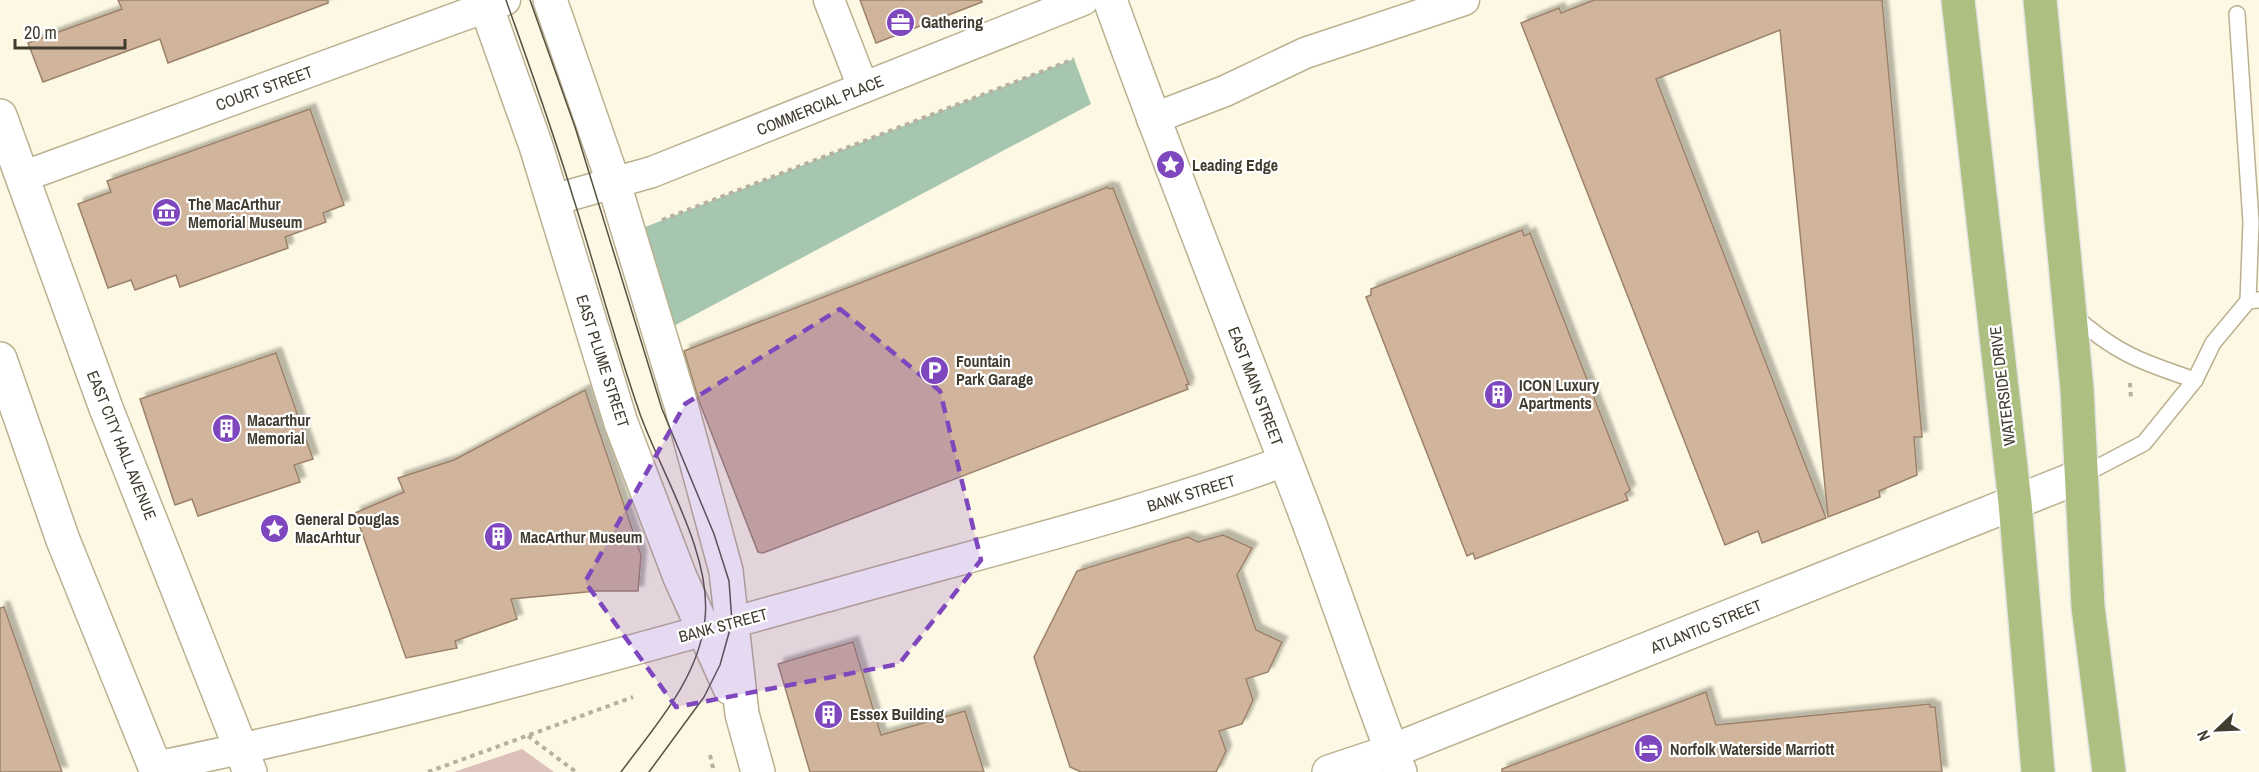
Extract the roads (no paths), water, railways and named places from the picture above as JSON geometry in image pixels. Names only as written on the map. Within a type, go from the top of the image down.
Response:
[{"type":"main road","name":"WATERSIDE DRIVE","points":[[1958,0],[2015,503],[2038,772]]},
{"type":"main road","points":[[2040,0],[2070,313],[2088,608],[2109,772]]},
{"type":"street","name":"EAST PLUME STREET","points":[[550,0],[614,184],[681,405],[726,571],[718,626]]},
{"type":"street","points":[[829,0],[863,87]]},
{"type":"street","name":"COMMERCIAL PLACE","points":[[553,200],[652,172],[1083,0]]},
{"type":"street","name":"EAST MAIN STREET","points":[[1110,0],[1152,119],[1285,461],[1396,762]]},
{"type":"street","points":[[1152,119],[1225,91],[1305,53],[1464,0]]},
{"type":"street","name":"EAST PLUME STREET","points":[[492,2],[621,423],[680,577],[718,626],[758,772]]},
{"type":"street","name":"COURT STREET","points":[[22,177],[492,2]]},
{"type":"street","name":"EAST CITY HALL AVENUE","points":[[0,116],[106,408],[246,761]]},
{"type":"street","points":[[0,359],[63,540],[156,770]]},
{"type":"street","name":"BANK STREET","points":[[156,770],[246,761],[718,626],[1207,490],[1285,461]]},
{"type":"street","name":"ATLANTIC STREET","points":[[1329,772],[1396,762],[2080,476]]},
{"type":"lane","points":[[2080,476],[2144,442],[2195,380],[2213,344],[2253,300],[2251,222],[2236,14]]},
{"type":"lane","points":[[2070,313],[2107,344],[2124,354],[2195,380]]},
{"type":"tram line","points":[[506,0],[541,98],[640,414],[693,542],[701,568],[705,594],[705,619],[701,641],[685,681],[661,719],[621,772]]},
{"type":"tram line","points":[[530,0],[575,127],[662,409],[714,534],[729,581],[732,622],[720,665],[704,697],[649,772]]},
{"type":"place","name":"Gathering","points":[[900,22]]},
{"type":"place","name":"Leading Edge","points":[[1171,165]]},
{"type":"place","name":"The MacArthur Memorial Museum","points":[[167,213]]},
{"type":"place","name":"Fountain Park Garage","points":[[935,370]]},
{"type":"place","name":"ICON Luxury Apartments","points":[[1498,394]]},
{"type":"place","name":"Macarthur Memorial","points":[[226,429]]},
{"type":"place","name":"General Douglas MacArhtur","points":[[274,528]]},
{"type":"place","name":"MacArthur Museum","points":[[499,537]]},
{"type":"place","name":"Essex Building","points":[[829,714]]},
{"type":"place","name":"Norfolk Waterside Marriott","points":[[1649,749]]}]
